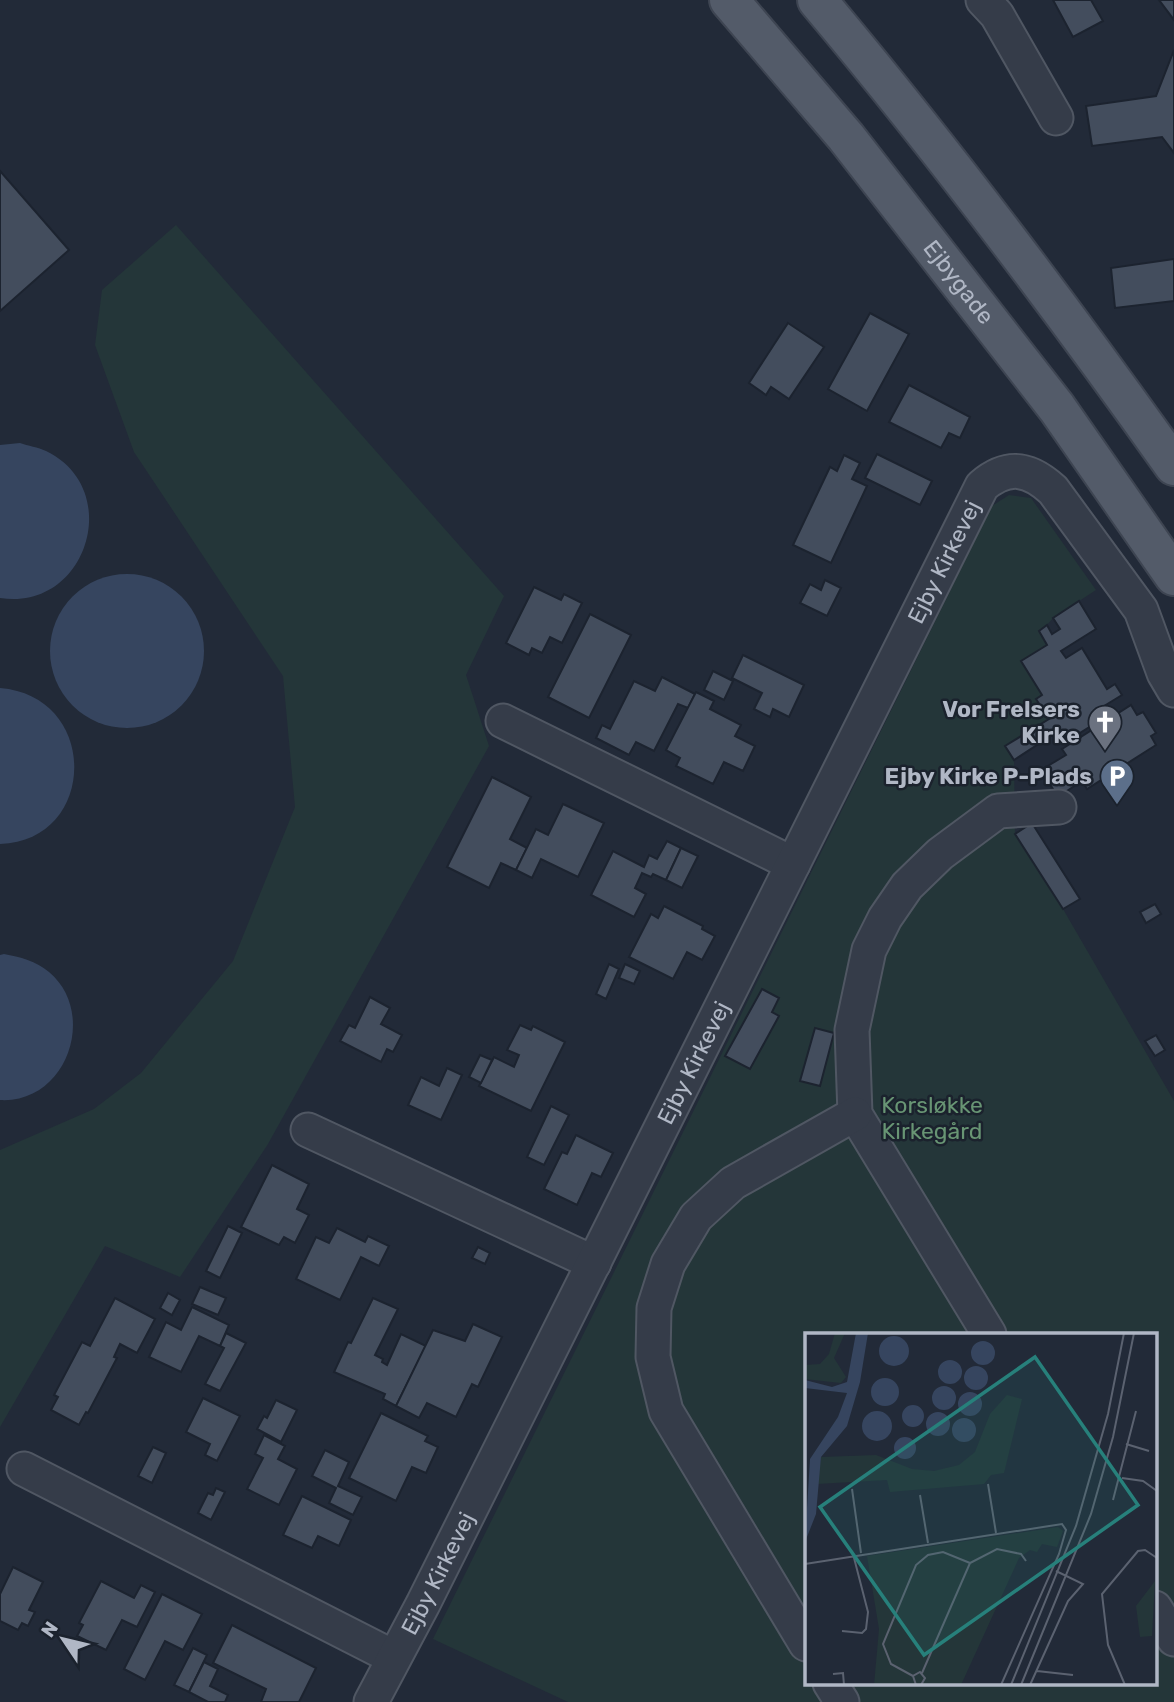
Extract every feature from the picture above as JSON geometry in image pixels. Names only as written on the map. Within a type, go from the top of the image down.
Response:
[{"type":"main road","name":"Ejbygade","points":[[729,0],[846,137],[1057,408],[1174,576]]},
{"type":"main road","points":[[817,0],[882,77],[1044,286],[1174,466]]},
{"type":"street","points":[[983,0],[997,15],[1056,118]]},
{"type":"street","name":"Ejby Kirkevej","points":[[373,1701],[982,486],[991,478],[1009,471],[1027,472],[1040,478],[1053,490],[1141,610],[1164,673],[1174,690]]},
{"type":"street","points":[[503,721],[793,864]]},
{"type":"street","points":[[988,1333],[855,1114],[852,1030],[869,950],[885,918],[907,886],[940,854],[998,811],[1059,807]]},
{"type":"street","points":[[805,1641],[666,1412],[653,1357],[654,1308],[668,1264],[696,1217],[733,1183],[855,1114]]},
{"type":"street","points":[[308,1130],[594,1263]]},
{"type":"street","name":"Ejby Kirkevej","points":[[24,1469],[393,1657]]},
{"type":"street","points":[[1156,1610],[1174,1639]]},
{"type":"street","points":[[831,1684],[842,1702]]},
{"type":"green space","points":[[176,225],[504,596],[466,675],[489,746],[268,1144],[180,1277],[105,1246],[0,1427],[0,1150],[94,1109],[141,1073],[233,961],[295,807],[283,676],[134,452],[95,345],[102,290]]},
{"type":"green space","name":"Korsløkke Kirkegård","points":[[1009,495],[1031,498],[1096,590],[1053,618],[1039,631],[1047,645],[1021,661],[1042,695],[1036,699],[1049,719],[1014,760],[1015,834],[1063,909],[1174,1101],[1174,1702],[568,1702],[433,1639],[992,506]]},
{"type":"water","points":[[20,443],[46,451],[70,469],[84,492],[89,518],[85,544],[74,568],[55,586],[30,597],[0,598],[0,445]]},
{"type":"water","points":[[127,574],[157,580],[182,596],[198,621],[204,651],[198,681],[182,706],[157,722],[127,728],[97,722],[72,706],[56,681],[50,651],[56,621],[72,596],[97,580]]},
{"type":"water","points":[[0,688],[33,697],[56,715],[70,740],[74,768],[69,795],[55,819],[32,837],[0,844]]},
{"type":"water","points":[[0,955],[28,960],[49,972],[64,989],[71,1010],[73,1032],[68,1053],[58,1072],[43,1087],[23,1097],[0,1100]]},
{"type":"building","points":[[1053,0],[1091,0],[1103,21],[1073,37]]},
{"type":"building","points":[[1159,0],[1174,0],[1174,20]]},
{"type":"building","points":[[1174,50],[1174,153],[1162,137],[1092,146],[1086,106],[1156,96]]},
{"type":"building","points":[[0,171],[69,250],[0,311]]},
{"type":"building","points":[[1174,259],[1174,301],[1115,308],[1111,268]]},
{"type":"building","points":[[870,313],[909,334],[867,411],[828,389]]},
{"type":"building","points":[[788,323],[824,347],[789,399],[771,387],[766,395],[749,383]]},
{"type":"building","points":[[909,385],[970,417],[960,438],[949,433],[941,448],[889,422]]},
{"type":"building","points":[[877,454],[932,481],[920,505],[865,478]]},
{"type":"building","points":[[844,455],[860,463],[852,479],[867,486],[831,563],[793,545],[830,467],[837,471]]},
{"type":"building","points":[[825,580],[841,588],[827,616],[800,603],[810,584],[821,590]]},
{"type":"building","points":[[534,587],[561,600],[564,594],[582,603],[562,643],[550,637],[542,653],[532,648],[529,655],[506,643]]},
{"type":"building","points":[[1079,601],[1096,629],[1061,651],[1066,658],[1082,648],[1107,689],[1115,684],[1122,695],[1096,711],[1102,719],[1064,743],[1057,732],[1014,760],[1005,746],[1049,719],[1036,699],[1042,695],[1021,661],[1047,645],[1039,631],[1047,625],[1052,634],[1060,629],[1053,618]]},
{"type":"building","points":[[590,614],[631,635],[589,718],[548,697]]},
{"type":"building","points":[[743,655],[804,685],[789,717],[773,709],[770,717],[754,709],[762,693],[732,678]]},
{"type":"building","points":[[713,671],[733,681],[724,700],[704,690]]},
{"type":"building","points":[[662,677],[695,694],[688,708],[678,704],[654,751],[636,742],[629,755],[596,738],[602,725],[610,729],[634,681],[655,691]]},
{"type":"building","points":[[696,692],[714,701],[710,709],[741,725],[735,736],[755,746],[743,771],[724,762],[713,784],[676,766],[680,758],[666,750]]},
{"type":"building","name":"Vor Frelsers Kirke","points":[[1131,705],[1137,715],[1143,712],[1156,733],[1151,736],[1156,745],[1087,789],[1082,781],[1058,797],[1041,770],[1066,755],[1062,749]]},
{"type":"building","points":[[492,777],[531,797],[510,839],[527,848],[516,870],[501,863],[489,888],[447,867]]},
{"type":"building","points":[[563,804],[604,823],[578,877],[541,859],[532,878],[516,870],[536,829],[548,835]]},
{"type":"building","points":[[1032,823],[1080,899],[1063,909],[1015,834]]},
{"type":"building","points":[[667,841],[681,848],[666,880],[653,874],[651,877],[642,873],[635,888],[646,894],[634,917],[591,895],[613,851],[644,867],[649,855],[657,859]]},
{"type":"building","points":[[681,848],[698,856],[682,888],[666,880]]},
{"type":"building","points":[[1155,904],[1161,914],[1146,923],[1140,912]]},
{"type":"building","points":[[664,906],[703,926],[702,929],[715,936],[702,960],[687,952],[673,979],[629,957],[651,914],[658,918]]},
{"type":"building","points":[[609,964],[619,969],[606,999],[596,994]]},
{"type":"building","points":[[625,964],[640,971],[634,984],[619,978]]},
{"type":"building","points":[[762,989],[779,998],[772,1012],[779,1016],[750,1069],[725,1056]]},
{"type":"building","points":[[370,997],[390,1008],[381,1024],[402,1035],[393,1052],[387,1049],[381,1062],[340,1041],[349,1025],[355,1028]]},
{"type":"building","points":[[520,1025],[531,1030],[533,1026],[565,1042],[531,1111],[479,1086],[494,1057],[514,1067],[519,1055],[507,1050]]},
{"type":"building","points":[[815,1028],[834,1033],[820,1086],[800,1081]]},
{"type":"building","points":[[1156,1035],[1165,1050],[1155,1056],[1145,1041]]},
{"type":"building","points":[[480,1055],[492,1060],[481,1083],[469,1077]]},
{"type":"building","points":[[447,1068],[462,1075],[441,1120],[408,1105],[421,1077],[439,1086]]},
{"type":"building","points":[[551,1106],[569,1115],[544,1165],[527,1157]]},
{"type":"building","points":[[576,1135],[613,1153],[601,1177],[592,1173],[577,1205],[544,1189],[562,1152],[567,1154]]},
{"type":"building","points":[[272,1165],[309,1184],[297,1209],[309,1215],[295,1243],[284,1237],[279,1245],[241,1227]]},
{"type":"building","points":[[228,1226],[242,1233],[220,1278],[206,1271]]},
{"type":"building","points":[[337,1228],[365,1242],[368,1236],[389,1246],[379,1266],[361,1257],[340,1300],[296,1279],[316,1237],[329,1243]]},
{"type":"building","points":[[478,1247],[490,1253],[485,1264],[472,1258]]},
{"type":"building","points":[[200,1287],[226,1298],[218,1315],[192,1304]]},
{"type":"building","points":[[168,1293],[180,1300],[172,1315],[160,1308]]},
{"type":"building","points":[[115,1298],[155,1319],[137,1353],[120,1344],[114,1357],[117,1358],[79,1425],[51,1410],[58,1397],[54,1395],[82,1342],[90,1346]]},
{"type":"building","points":[[373,1298],[398,1309],[375,1355],[383,1359],[382,1362],[387,1365],[401,1334],[426,1346],[396,1406],[383,1399],[385,1394],[334,1372]]},
{"type":"building","points":[[192,1307],[229,1325],[220,1346],[199,1336],[181,1372],[149,1357],[166,1322],[181,1330]]},
{"type":"building","points":[[473,1324],[502,1337],[478,1387],[472,1384],[456,1417],[427,1403],[419,1418],[396,1406],[433,1330],[465,1341]]},
{"type":"building","points":[[226,1333],[246,1343],[220,1391],[205,1384],[224,1348],[220,1346]]},
{"type":"building","points":[[203,1398],[240,1416],[217,1461],[205,1455],[210,1444],[186,1432]]},
{"type":"building","points":[[276,1400],[297,1410],[281,1442],[257,1429],[264,1416],[267,1418]]},
{"type":"building","points":[[381,1413],[428,1436],[425,1441],[438,1447],[426,1473],[412,1467],[396,1501],[349,1478]]},
{"type":"building","points":[[264,1435],[285,1446],[278,1459],[297,1469],[279,1505],[247,1489],[263,1458],[255,1454]]},
{"type":"building","points":[[153,1447],[166,1453],[152,1483],[138,1476]]},
{"type":"building","points":[[325,1450],[349,1462],[338,1486],[362,1497],[353,1515],[329,1503],[336,1488],[312,1476]]},
{"type":"building","points":[[216,1488],[225,1492],[211,1520],[198,1513],[208,1493],[213,1495]]},
{"type":"building","points":[[302,1496],[351,1520],[339,1546],[318,1536],[312,1548],[283,1535]]},
{"type":"building","points":[[13,1567],[43,1582],[29,1610],[35,1612],[28,1626],[22,1623],[18,1630],[0,1621],[0,1594]]},
{"type":"building","points":[[101,1581],[134,1598],[141,1585],[155,1592],[137,1627],[122,1620],[106,1650],[77,1636],[83,1625],[79,1623]]},
{"type":"building","points":[[162,1594],[202,1614],[183,1650],[165,1641],[145,1680],[124,1669]]},
{"type":"building","points":[[232,1625],[316,1668],[299,1702],[261,1702],[266,1689],[213,1663]]},
{"type":"building","points":[[193,1648],[207,1655],[189,1692],[174,1685]]},
{"type":"building","points":[[204,1662],[218,1669],[210,1686],[228,1695],[225,1702],[208,1702],[189,1692]]},
{"type":"place","name":"Vor Frelsers Kirke","points":[[1105,752]]},
{"type":"place","name":"Ejby Kirke P-Plads","points":[[1117,806]]}]
